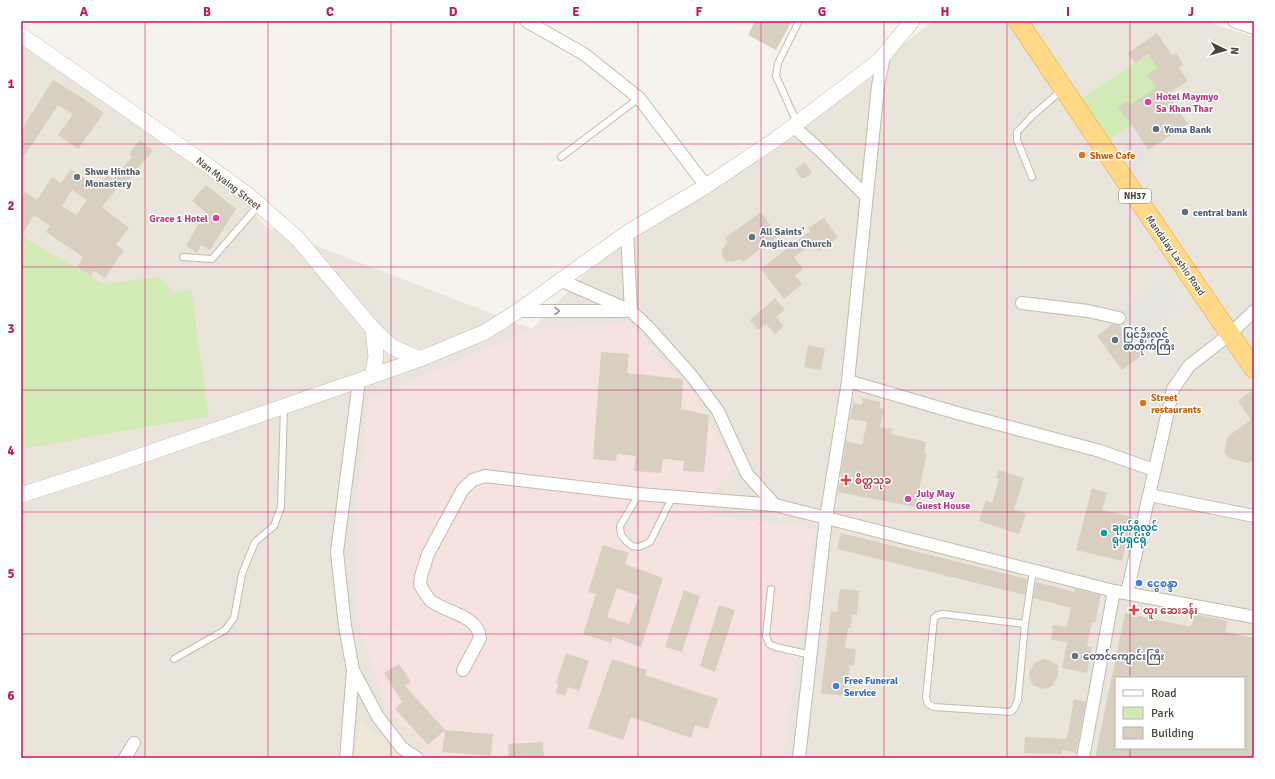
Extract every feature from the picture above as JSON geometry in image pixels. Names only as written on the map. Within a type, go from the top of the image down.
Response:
[{"type":"highway","name":"Mandalay Lashio Road","points":[[1018,21],[1148,216],[1254,369]]},
{"type":"street","points":[[526,21],[584,54],[639,98],[706,186]]},
{"type":"street","points":[[21,495],[114,465],[366,379],[420,359],[485,332],[562,281],[626,234],[706,186],[795,125],[879,61],[912,21]]},
{"type":"street","points":[[1234,21],[1254,28]]},
{"type":"street","name":"Nan Myaing Street","points":[[21,35],[200,160],[248,196],[298,239],[373,329],[392,347],[420,359]]},
{"type":"street","points":[[799,758],[826,518],[848,381],[878,86],[884,56]]},
{"type":"street","points":[[795,125],[866,196]]},
{"type":"street","points":[[626,234],[631,311]]},
{"type":"street","points":[[562,281],[631,311],[648,328],[691,375],[718,411],[747,474],[775,505]]},
{"type":"street","points":[[1022,303],[1088,311],[1119,318]]},
{"type":"street","points":[[518,311],[631,311]]},
{"type":"street","points":[[1127,593],[1173,389],[1189,366],[1230,334],[1254,311]]},
{"type":"street","points":[[346,758],[353,670],[345,626],[337,552],[366,379],[376,357],[373,329]]},
{"type":"street","points":[[848,381],[957,414],[1100,451],[1154,470]]},
{"type":"street","points":[[463,670],[480,638],[480,633],[475,624],[465,617],[431,600],[420,585],[421,576],[428,554],[463,489],[473,480],[485,476],[639,494],[775,505],[1114,591],[1254,617]]},
{"type":"street","points":[[1149,495],[1254,516]]},
{"type":"street","points":[[1083,758],[1114,591]]},
{"type":"street","points":[[353,670],[378,717],[402,748],[418,758]]},
{"type":"street","points":[[125,758],[134,743]]},
{"type":"lane","points":[[795,125],[776,76],[778,63],[799,21]]},
{"type":"lane","points":[[1032,177],[1017,140],[1017,132],[1032,116],[1064,89]]},
{"type":"lane","points":[[561,157],[639,98]]},
{"type":"lane","points":[[183,257],[212,259],[258,206]]},
{"type":"lane","points":[[174,659],[225,630],[234,618],[242,574],[255,542],[274,526],[281,507],[284,406]]},
{"type":"lane","points":[[639,494],[620,526],[621,535],[627,542],[632,546],[639,547],[650,542],[674,496]]},
{"type":"lane","points":[[1025,624],[943,614],[934,618],[926,698],[928,704],[934,707],[1010,712],[1014,709],[1018,700],[1025,624],[1033,570]]},
{"type":"lane","points":[[771,589],[766,636],[769,644],[811,655]]},
{"type":"shaded area","points":[[934,21],[1203,21],[1254,37],[1254,758],[21,758],[21,44],[118,109],[243,200],[265,226],[532,329],[586,273],[617,248],[662,222],[763,149]]},
{"type":"shaded area","points":[[1131,127],[1151,157],[1137,166],[1117,136]]},
{"type":"shaded area","points":[[1162,282],[1178,305],[1132,337],[1116,314]]},
{"type":"shaded area","points":[[630,323],[692,391],[736,469],[717,488],[713,517],[815,528],[783,758],[465,758],[431,753],[384,705],[357,615],[357,511],[368,400],[532,329]]},
{"type":"shaded area","points":[[360,719],[401,758],[355,758]]},
{"type":"green space","points":[[1148,55],[1175,96],[1107,141],[1080,99]]},
{"type":"green space","points":[[21,236],[104,284],[159,277],[174,293],[191,289],[209,416],[21,449]]},
{"type":"building","points":[[755,21],[792,21],[776,50],[748,35]]},
{"type":"building","points":[[1157,33],[1172,55],[1176,53],[1184,65],[1179,68],[1188,81],[1168,94],[1188,124],[1148,150],[1127,117],[1125,118],[1118,107],[1128,101],[1130,105],[1156,88],[1147,75],[1157,68],[1148,54],[1135,63],[1128,53]]},
{"type":"building","points":[[53,80],[104,113],[78,149],[58,135],[73,114],[58,105],[21,161],[21,132]]},
{"type":"building","points":[[140,140],[153,151],[133,174],[134,175],[126,183],[123,181],[102,207],[129,228],[116,245],[124,250],[105,278],[94,271],[91,276],[77,267],[83,257],[46,232],[50,226],[34,215],[21,236],[21,199],[25,192],[37,200],[52,177],[61,183],[71,169],[98,186],[108,175],[113,179],[132,157],[129,154]],"holes":[[[72,190],[87,200],[76,215],[62,206]]]},
{"type":"building","points":[[805,162],[812,173],[802,179],[795,169]]},
{"type":"building","points":[[206,185],[236,209],[210,250],[201,245],[197,253],[186,246],[205,212],[192,201]]},
{"type":"building","name":"All Saints' Anglican Church","points":[[761,212],[778,236],[743,262],[740,259],[732,262],[726,261],[722,254],[722,250],[728,242],[725,238]]},
{"type":"building","points":[[824,218],[838,238],[818,251],[813,244],[794,257],[803,269],[795,276],[802,284],[784,299],[761,269],[810,231],[808,228]]},
{"type":"building","points":[[775,298],[785,310],[776,317],[784,326],[775,334],[766,324],[758,330],[750,320]]},
{"type":"building","name":"ပြင်ဦးလွင် စာတိုက်ကြီး","points":[[1113,324],[1119,325],[1142,355],[1122,370],[1097,336]]},
{"type":"building","points":[[808,345],[825,348],[821,370],[804,367]]},
{"type":"building","points":[[601,352],[629,354],[627,373],[683,379],[681,409],[709,415],[704,472],[683,471],[684,461],[663,459],[661,473],[634,471],[636,456],[617,454],[616,461],[593,459]]},
{"type":"building","points":[[1254,389],[1254,459],[1248,463],[1229,458],[1224,452],[1227,437],[1251,420],[1238,401]]},
{"type":"building","points":[[863,398],[881,402],[879,408],[884,409],[880,427],[892,429],[891,434],[926,442],[924,453],[927,453],[915,507],[838,492],[846,441],[862,445],[867,422],[850,419],[853,403],[862,405]]},
{"type":"building","points":[[998,470],[1024,478],[1014,509],[1026,514],[1019,534],[979,521],[986,500],[992,503],[999,479],[996,478]]},
{"type":"building","name":"ချယ်ရီလွင် ရုပ်ရှင်ရုံ","points":[[1092,488],[1107,493],[1102,510],[1132,517],[1122,561],[1076,550]]},
{"type":"building","points":[[841,533],[1027,579],[1025,595],[837,549]]},
{"type":"building","points":[[603,545],[629,553],[625,564],[663,578],[641,647],[613,637],[611,643],[583,634],[596,594],[588,592]],"holes":[[[617,588],[639,596],[629,624],[607,617]]]},
{"type":"building","points":[[1036,582],[1075,592],[1075,589],[1101,595],[1095,623],[1092,622],[1087,646],[1092,647],[1087,673],[1062,668],[1067,642],[1051,640],[1053,625],[1067,627],[1071,608],[1033,598]]},
{"type":"building","points":[[840,589],[859,591],[857,615],[852,614],[851,628],[848,628],[845,648],[856,649],[854,666],[850,665],[845,696],[821,693],[831,611],[837,612]]},
{"type":"building","points":[[684,590],[700,596],[682,652],[665,647]]},
{"type":"building","points":[[719,605],[735,610],[715,672],[700,666]]},
{"type":"building","points":[[1125,613],[1191,627],[1194,614],[1227,621],[1225,632],[1254,638],[1254,758],[1095,758]]},
{"type":"building","points":[[566,653],[589,661],[579,691],[568,687],[565,696],[556,693],[558,684],[556,683]]},
{"type":"building","points":[[612,659],[647,670],[645,675],[718,699],[708,729],[695,725],[691,738],[631,717],[623,740],[588,728]]},
{"type":"building","points":[[1044,659],[1058,665],[1058,676],[1051,687],[1042,689],[1033,685],[1029,677],[1029,672],[1034,663]]},
{"type":"building","points":[[399,664],[411,682],[405,686],[445,730],[428,745],[395,709],[402,702],[384,673]]},
{"type":"building","points":[[1074,699],[1086,702],[1076,753],[1062,750],[1062,754],[1024,753],[1025,737],[1067,739]]},
{"type":"building","points":[[445,730],[493,734],[491,756],[442,752]]},
{"type":"building","points":[[543,742],[544,758],[509,758],[508,744]]},
{"type":"place","name":"Hotel Maymyo Sa Khan Thar","points":[[1148,102]]},
{"type":"place","name":"Yoma Bank","points":[[1156,129]]},
{"type":"place","name":"Shwe Cafe","points":[[1082,155]]},
{"type":"place","name":"Shwe Hintha Monastery","points":[[77,177]]},
{"type":"place","name":"central bank","points":[[1185,212]]},
{"type":"place","name":"Grace 1 Hotel","points":[[216,218]]},
{"type":"place","name":"All Saints' Anglican Church","points":[[752,237]]},
{"type":"place","name":"ပြင်ဦးလွင် စာတိုက်ကြီး","points":[[1115,340]]},
{"type":"place","name":"Street restaurants","points":[[1143,403]]},
{"type":"place","name":"စိတ္တသုခ","points":[[846,480]]},
{"type":"place","name":"July May Guest House","points":[[908,499]]},
{"type":"place","name":"ချယ်ရီလွင် ရုပ်ရှင်ရုံ","points":[[1104,533]]},
{"type":"place","name":"ငွေစန္ဒာ","points":[[1139,583]]},
{"type":"place","name":"ထူး ဆေးခန်း","points":[[1134,610]]},
{"type":"place","name":"တောင်ကျောင်းကြီး","points":[[1075,656]]},
{"type":"place","name":"Free Funeral Service","points":[[836,686]]}]
